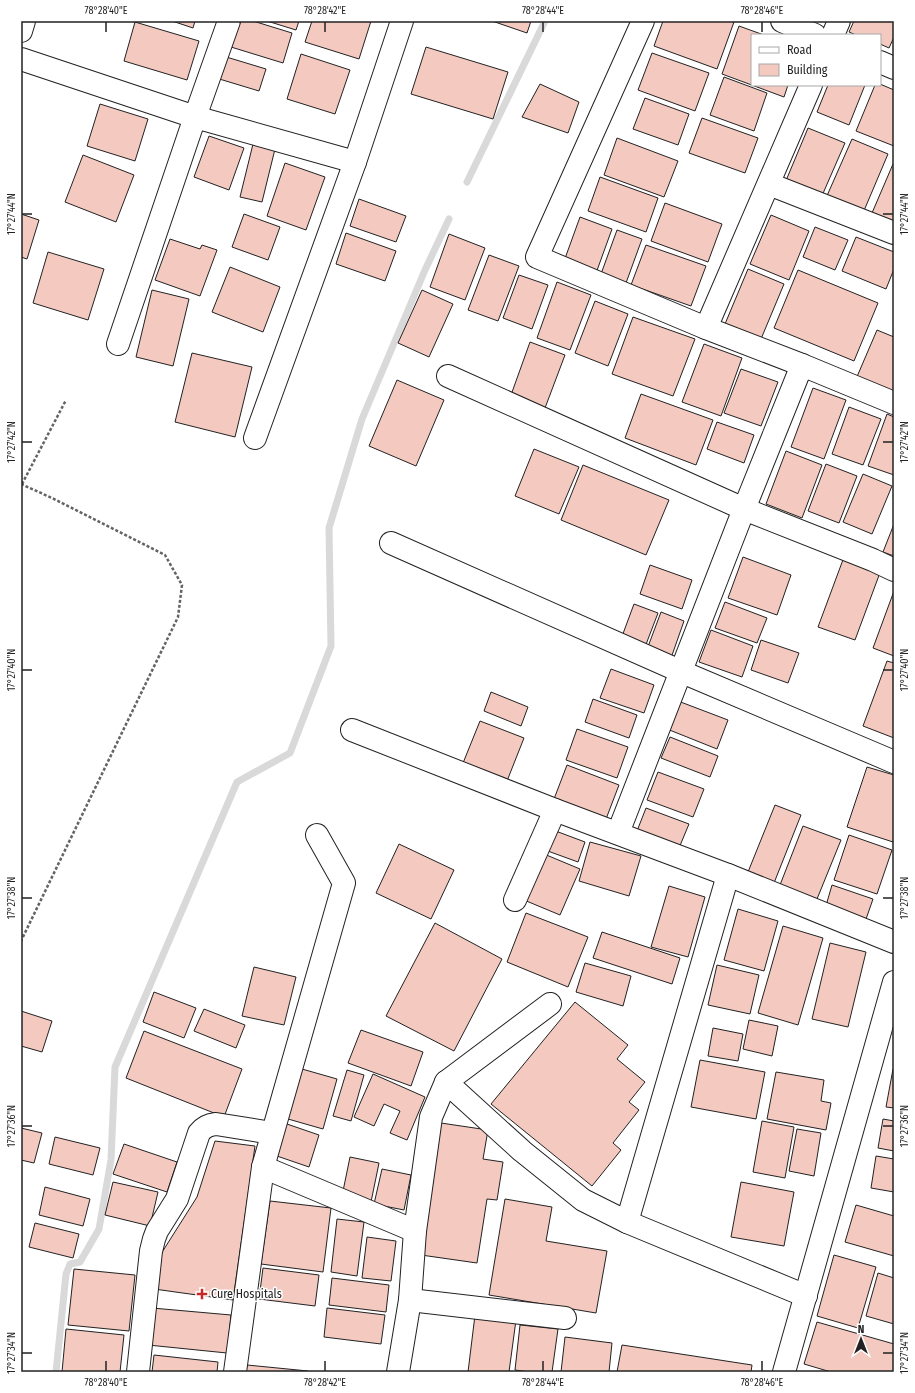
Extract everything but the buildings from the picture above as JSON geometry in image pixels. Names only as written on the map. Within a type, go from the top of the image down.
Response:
[{"type":"street","points":[[21,31],[24,21]]},
{"type":"street","points":[[118,344],[229,21]]},
{"type":"street","points":[[256,438],[355,162],[402,21]]},
{"type":"street","points":[[643,21],[537,257],[706,328],[802,365],[894,403]]},
{"type":"street","points":[[782,21],[813,34]]},
{"type":"street","points":[[834,34],[840,21]]},
{"type":"street","points":[[21,59],[195,117],[355,162]]},
{"type":"street","points":[[881,62],[894,68]]},
{"type":"street","points":[[706,328],[811,86]]},
{"type":"street","points":[[768,184],[894,233]]},
{"type":"street","points":[[618,833],[682,672],[744,509],[802,365]]},
{"type":"street","points":[[448,376],[744,509],[873,560],[894,570]]},
{"type":"street","points":[[390,543],[682,672],[894,762]]},
{"type":"street","points":[[352,730],[555,810],[728,875],[894,942]]},
{"type":"street","points":[[515,900],[555,810]]},
{"type":"street","points":[[236,1372],[263,1167],[344,883],[317,835]]},
{"type":"street","points":[[627,1222],[728,875]]},
{"type":"street","points":[[784,1372],[894,982]]},
{"type":"street","points":[[398,1372],[410,1300],[415,1231],[431,1116],[446,1082],[550,1004]]},
{"type":"street","points":[[446,1082],[522,1151],[583,1200],[627,1222],[806,1296]]},
{"type":"street","points":[[138,1372],[151,1251],[154,1239],[177,1199],[199,1133],[203,1128],[216,1124],[272,1133]]},
{"type":"street","points":[[263,1167],[415,1231]]},
{"type":"street","points":[[410,1300],[565,1318]]},
{"type":"path","points":[[21,940],[178,617],[182,585],[165,555],[52,498],[21,485],[66,400]]},
{"type":"waterway","points":[[467,182],[545,21]]},
{"type":"waterway","points":[[56,1372],[66,1274],[70,1264],[80,1262],[99,1229],[111,1160],[115,1067],[237,782],[290,753],[331,646],[329,528],[362,419],[425,270],[449,219]]},
{"type":"place","name":"Cure Hospitals","points":[[202,1294]]}]
